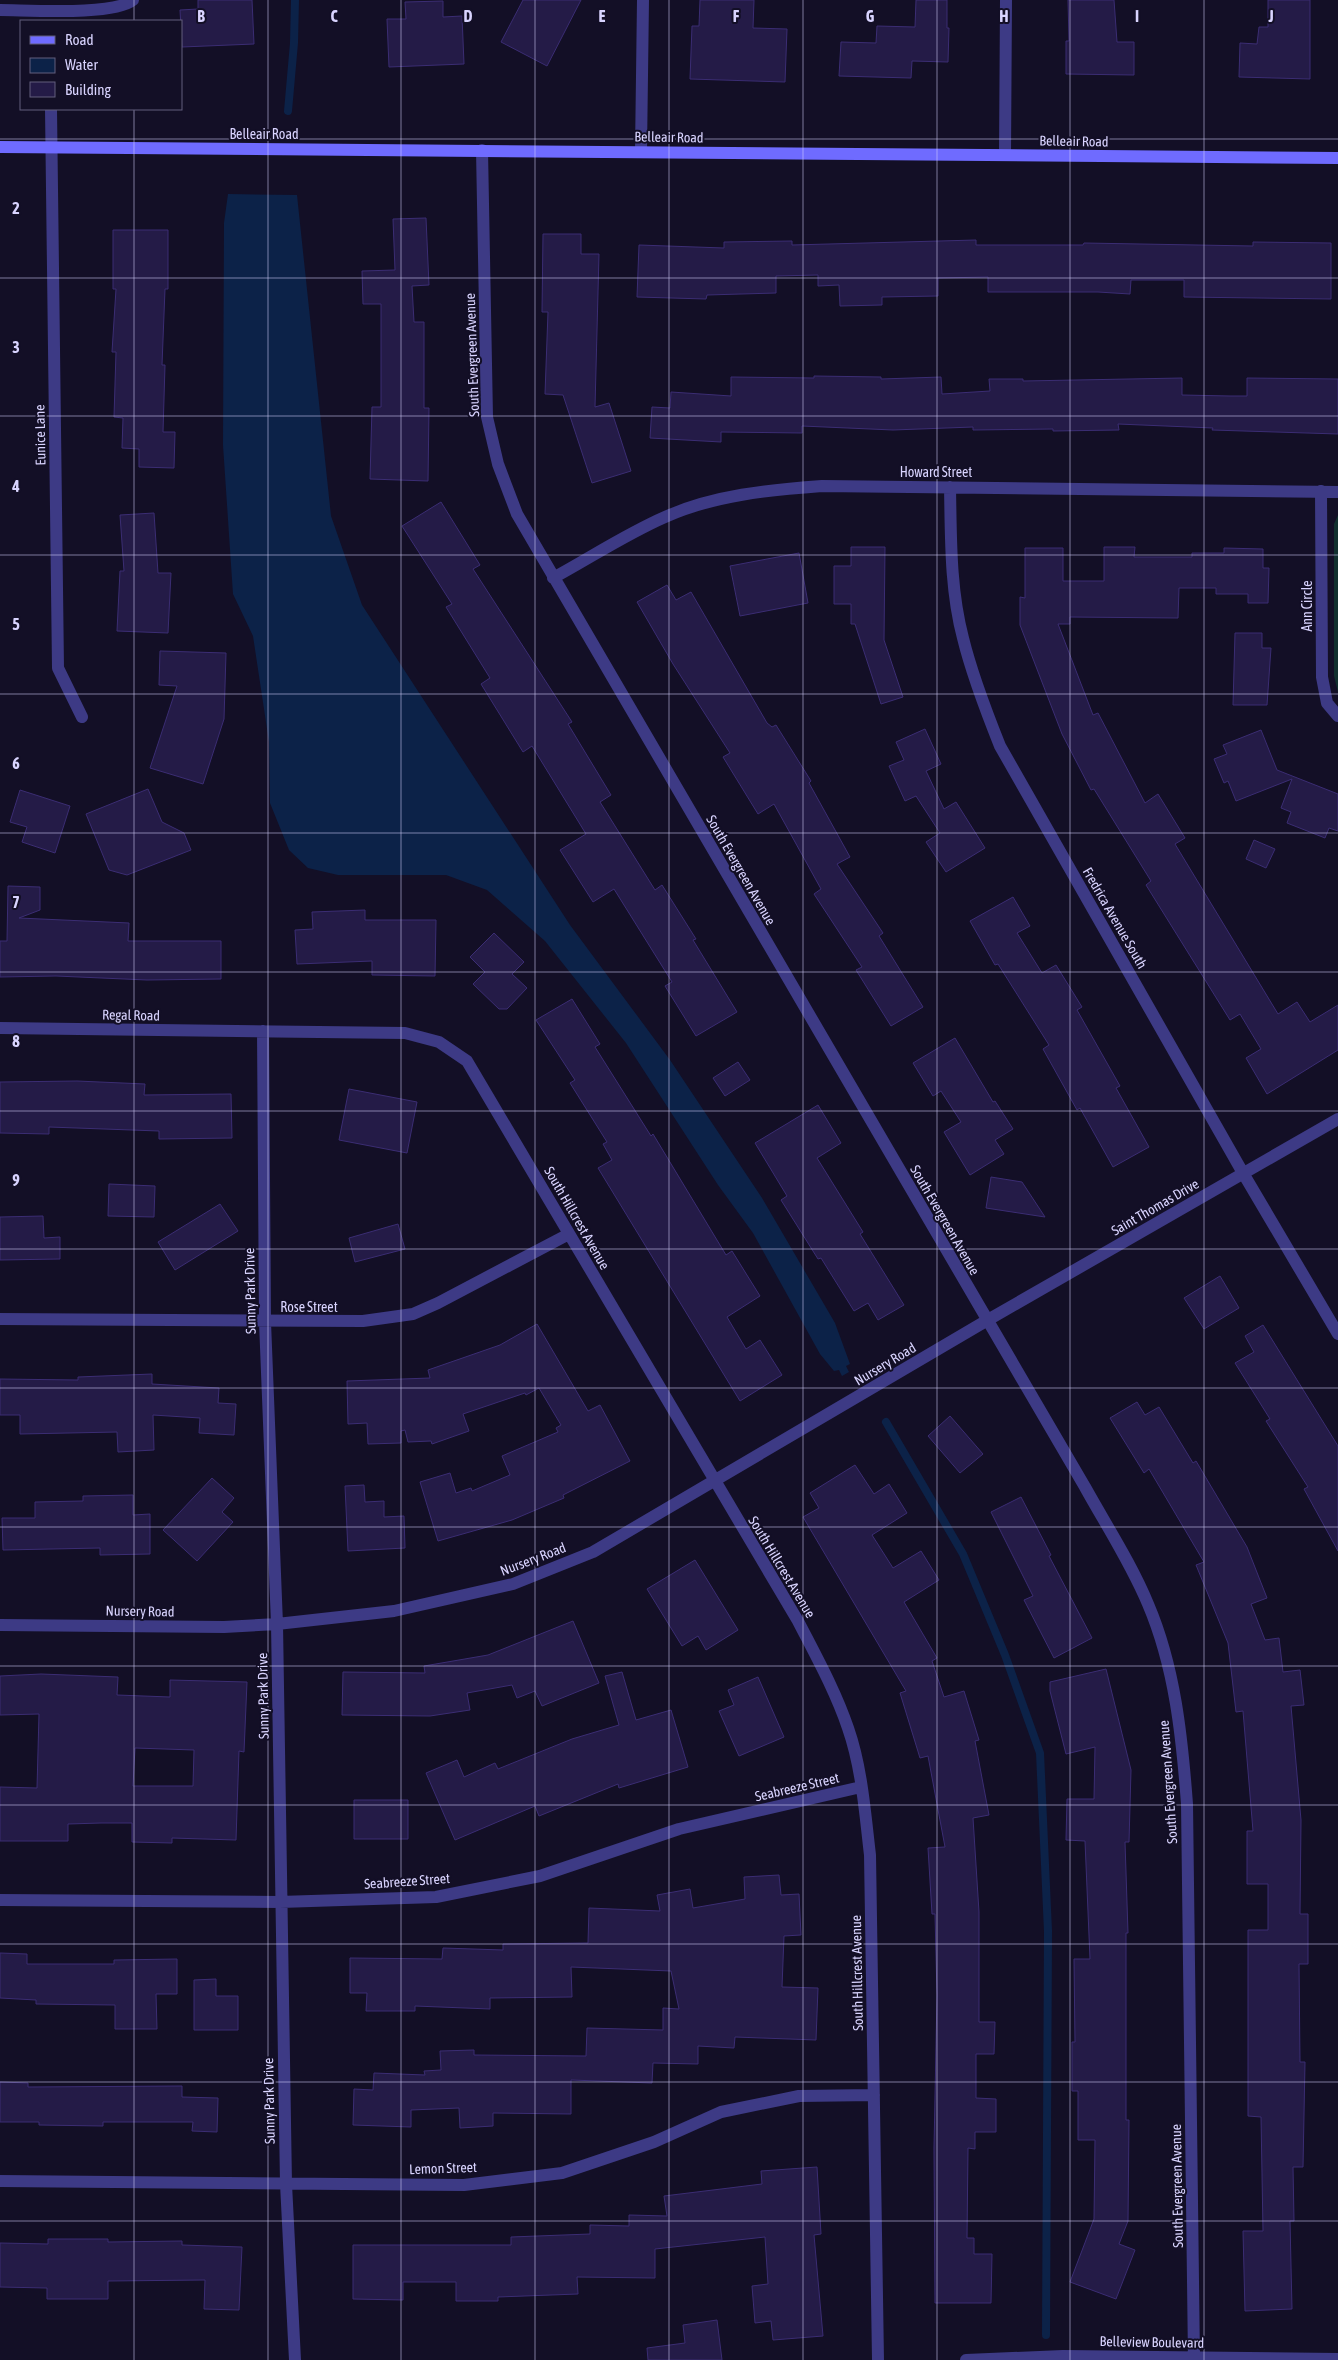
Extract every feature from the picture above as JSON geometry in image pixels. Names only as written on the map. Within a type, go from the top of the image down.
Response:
[{"type":"main road","name":"Belleair Road","points":[[0,147],[1338,158]]},
{"type":"street","points":[[0,10],[50,16],[121,6],[133,0]]},
{"type":"street","points":[[642,151],[643,0]]},
{"type":"street","points":[[1005,155],[1006,0]]},
{"type":"street","name":"Eunice Lane","points":[[51,110],[58,668],[82,717]]},
{"type":"street","name":"South Evergreen Avenue","points":[[482,150],[487,417],[498,464],[517,514],[986,1321],[1085,1487],[1148,1604],[1164,1652],[1181,1726],[1187,1804],[1194,2359]]},
{"type":"street","name":"Howard Street","points":[[553,578],[665,517],[722,498],[766,490],[822,486],[1338,492]]},
{"type":"street","name":"Fredrica Avenue South","points":[[950,487],[952,570],[962,637],[977,687],[1000,746],[1243,1173],[1338,1334]]},
{"type":"street","name":"Ann Circle","points":[[1321,492],[1322,677],[1327,703],[1338,716]]},
{"type":"street","name":"Regal Road","points":[[0,1028],[263,1031]]},
{"type":"street","name":"South Hillcrest Avenue","points":[[263,1031],[405,1033],[439,1042],[467,1061],[714,1483],[798,1621],[825,1672],[848,1729],[862,1787],[870,1855],[878,2360]]},
{"type":"street","name":"Sunny Park Drive","points":[[263,1031],[265,1322],[277,1624],[286,2184],[295,2360]]},
{"type":"street","name":"Saint Thomas Drive","points":[[986,1321],[1338,1119]]},
{"type":"street","name":"Rose Street","points":[[0,1320],[363,1321],[413,1314],[438,1303],[569,1234]]},
{"type":"street","name":"Nursery Road","points":[[0,1625],[224,1627],[277,1624],[394,1611],[513,1584],[593,1552],[714,1483],[986,1321]]},
{"type":"street","name":"Seabreeze Street","points":[[0,1900],[280,1902],[436,1897],[540,1876],[679,1829],[862,1787]]},
{"type":"street","name":"Lemon Street","points":[[0,2181],[464,2185],[562,2173],[654,2142],[721,2112],[799,2096],[874,2096]]},
{"type":"street","name":"Belleview Boulevard","points":[[966,2360],[1062,2356],[1194,2359],[1338,2359]]},
{"type":"green space","points":[[1338,515],[1338,692],[1334,676],[1334,524]]},
{"type":"water","points":[[228,194],[297,195],[331,516],[362,605],[570,925],[670,1060],[762,1198],[835,1323],[850,1364],[846,1366],[849,1372],[842,1376],[839,1370],[834,1371],[820,1354],[753,1233],[718,1185],[626,1043],[545,941],[487,890],[446,875],[338,875],[308,868],[289,850],[270,803],[269,742],[253,636],[233,594],[223,445],[224,223]]},
{"type":"building","points":[[198,0],[252,0],[254,44],[182,47],[180,10],[198,9]]},
{"type":"building","points":[[523,0],[581,0],[547,66],[501,42]]},
{"type":"building","points":[[700,0],[754,0],[753,28],[787,29],[785,82],[690,79],[692,26],[699,26]]},
{"type":"building","points":[[916,0],[947,0],[947,28],[949,28],[948,62],[912,61],[911,78],[839,76],[841,42],[876,43],[877,26],[915,27]]},
{"type":"building","points":[[1068,0],[1114,0],[1117,42],[1134,42],[1134,75],[1066,74],[1066,41],[1069,41]]},
{"type":"building","points":[[1268,0],[1310,0],[1310,79],[1239,77],[1240,43],[1257,44],[1259,27],[1268,27]]},
{"type":"building","points":[[443,1],[443,17],[462,16],[464,64],[389,67],[387,19],[406,19],[405,2]]},
{"type":"building","points":[[426,218],[429,285],[412,286],[414,322],[424,322],[424,408],[429,408],[428,481],[370,479],[372,407],[381,407],[381,304],[363,304],[362,271],[395,270],[393,219]]},
{"type":"building","points":[[113,230],[168,230],[168,289],[165,289],[162,365],[165,365],[163,432],[175,432],[174,468],[139,467],[139,449],[122,448],[123,418],[114,417],[116,352],[112,352],[116,289],[113,289]]},
{"type":"building","points":[[543,234],[581,234],[581,254],[599,254],[595,407],[609,403],[631,471],[592,483],[563,395],[545,394],[548,312],[542,312]]},
{"type":"building","points":[[976,240],[976,245],[1083,245],[1084,243],[1253,246],[1253,242],[1331,243],[1331,299],[1184,297],[1184,280],[1131,280],[1130,294],[1098,292],[988,292],[988,277],[938,278],[938,296],[882,297],[882,305],[840,306],[839,285],[818,286],[818,275],[776,276],[776,293],[707,295],[706,299],[637,297],[639,245],[724,248],[724,242],[792,241],[792,245]]},
{"type":"building","points":[[814,376],[881,377],[881,379],[941,377],[942,394],[990,391],[989,379],[1023,379],[1023,381],[1182,378],[1182,395],[1230,396],[1247,396],[1247,378],[1338,379],[1338,434],[1212,430],[1213,428],[1118,424],[1119,430],[1053,431],[1053,429],[973,430],[973,427],[893,430],[802,426],[802,433],[721,432],[721,442],[650,438],[652,407],[670,408],[671,392],[731,396],[731,377],[814,378]]},
{"type":"building","points":[[441,502],[480,565],[473,569],[572,722],[568,724],[611,795],[600,802],[655,890],[662,885],[696,939],[693,940],[737,1012],[696,1036],[665,986],[672,982],[614,889],[593,902],[560,850],[586,834],[532,746],[523,752],[481,684],[490,678],[446,607],[452,604],[402,526]]},
{"type":"building","points":[[154,513],[158,573],[171,573],[168,633],[117,631],[120,571],[124,571],[120,515]]},
{"type":"building","points":[[851,547],[885,547],[884,640],[903,697],[881,704],[855,624],[851,624],[851,604],[834,604],[834,566],[851,566]]},
{"type":"building","points":[[1104,547],[1135,547],[1134,557],[1192,557],[1192,553],[1224,553],[1224,548],[1263,549],[1263,568],[1269,568],[1268,603],[1248,603],[1248,594],[1216,594],[1216,588],[1179,588],[1178,618],[1070,617],[1070,624],[1058,624],[1093,715],[1098,713],[1145,803],[1158,794],[1185,838],[1175,844],[1278,1014],[1297,1002],[1310,1022],[1338,1005],[1338,1050],[1267,1094],[1246,1058],[1261,1049],[1240,1014],[1230,1020],[1146,885],[1151,881],[1094,789],[1091,790],[1062,734],[1020,625],[1020,597],[1025,598],[1025,548],[1063,548],[1063,581],[1104,581]]},
{"type":"building","points":[[799,553],[808,603],[740,616],[730,566]]},
{"type":"building","points":[[667,585],[676,600],[691,592],[767,723],[772,727],[776,725],[811,781],[809,783],[850,857],[837,864],[883,933],[879,936],[923,1007],[891,1026],[856,970],[862,967],[814,894],[821,889],[774,804],[758,814],[723,757],[730,753],[673,664],[637,602]]},
{"type":"building","points":[[1235,633],[1262,633],[1262,648],[1271,648],[1267,705],[1233,705]]},
{"type":"building","points":[[160,651],[226,653],[224,719],[203,784],[150,768],[177,686],[159,685]]},
{"type":"building","points":[[925,729],[941,764],[926,771],[944,809],[956,802],[985,848],[946,872],[926,842],[940,833],[916,796],[905,801],[889,766],[904,760],[896,742]]},
{"type":"building","points":[[1261,730],[1277,770],[1338,794],[1338,831],[1329,828],[1325,838],[1287,823],[1291,812],[1281,808],[1292,779],[1236,801],[1228,781],[1224,783],[1214,759],[1227,754],[1223,745]]},
{"type":"building","points":[[148,789],[162,822],[184,833],[191,850],[127,875],[109,870],[86,814]]},
{"type":"building","points":[[20,790],[70,806],[55,853],[22,842],[27,827],[10,822]]},
{"type":"building","points":[[1254,840],[1275,849],[1266,868],[1246,859]]},
{"type":"building","points":[[8,886],[40,887],[40,910],[19,918],[129,923],[128,941],[221,941],[221,979],[147,980],[56,976],[0,977],[0,941],[7,941]]},
{"type":"building","points":[[1013,897],[1030,926],[1017,933],[1042,973],[1056,965],[1082,1007],[1077,1010],[1120,1086],[1116,1088],[1149,1147],[1113,1167],[1080,1108],[1077,1110],[1043,1049],[1049,1045],[998,964],[995,965],[970,921]]},
{"type":"building","points":[[365,910],[365,920],[436,920],[435,976],[372,975],[372,961],[297,964],[295,930],[313,929],[312,912]]},
{"type":"building","points":[[494,933],[524,962],[512,974],[527,988],[507,1009],[499,1009],[473,984],[485,972],[470,957]]},
{"type":"building","points":[[572,999],[600,1044],[595,1047],[651,1136],[653,1134],[726,1255],[732,1251],[760,1296],[727,1317],[746,1349],[760,1340],[782,1375],[740,1401],[598,1168],[612,1160],[603,1144],[607,1142],[570,1083],[575,1080],[536,1020]]},
{"type":"building","points":[[955,1038],[993,1102],[995,1101],[1013,1129],[995,1140],[1004,1154],[970,1175],[944,1132],[961,1122],[941,1091],[933,1096],[913,1063]]},
{"type":"building","points":[[738,1062],[750,1080],[725,1096],[713,1078]]},
{"type":"building","points":[[77,1081],[145,1084],[144,1095],[231,1094],[232,1138],[159,1139],[159,1131],[49,1127],[49,1134],[0,1133],[0,1082]]},
{"type":"building","points":[[349,1089],[417,1102],[407,1153],[339,1140]]},
{"type":"building","points":[[818,1105],[841,1143],[817,1158],[863,1232],[860,1234],[904,1305],[878,1320],[868,1303],[854,1311],[821,1258],[818,1259],[781,1200],[787,1196],[755,1143]]},
{"type":"building","points":[[991,1177],[1022,1182],[1045,1217],[986,1208]]},
{"type":"building","points":[[109,1184],[155,1186],[154,1217],[108,1216]]},
{"type":"building","points":[[220,1204],[238,1231],[175,1270],[158,1242]]},
{"type":"building","points":[[43,1216],[44,1238],[60,1237],[60,1259],[0,1260],[0,1217]]},
{"type":"building","points":[[398,1224],[405,1249],[355,1262],[349,1238]]},
{"type":"building","points":[[1220,1276],[1239,1308],[1204,1329],[1184,1298]]},
{"type":"building","points":[[537,1324],[588,1411],[600,1405],[630,1461],[563,1495],[564,1498],[512,1520],[438,1541],[420,1482],[450,1473],[456,1493],[471,1488],[472,1491],[510,1475],[502,1456],[558,1432],[556,1428],[561,1425],[539,1388],[526,1395],[525,1393],[463,1414],[469,1431],[432,1444],[431,1441],[408,1442],[405,1430],[401,1431],[401,1443],[368,1444],[367,1423],[348,1424],[347,1381],[430,1378],[428,1370],[500,1345]]},
{"type":"building","points":[[1263,1325],[1338,1446],[1338,1551],[1304,1489],[1308,1487],[1266,1421],[1270,1419],[1235,1363],[1254,1352],[1245,1336]]},
{"type":"building","points":[[152,1374],[152,1384],[219,1388],[218,1403],[236,1404],[234,1435],[199,1433],[200,1418],[153,1415],[154,1450],[118,1452],[117,1432],[20,1434],[20,1415],[0,1415],[0,1379],[78,1380],[78,1377]]},
{"type":"building","points":[[1137,1402],[1145,1415],[1159,1407],[1193,1463],[1196,1461],[1247,1547],[1267,1598],[1251,1604],[1265,1640],[1279,1638],[1283,1672],[1300,1670],[1304,1705],[1291,1706],[1301,1820],[1300,1914],[1308,1914],[1308,1964],[1299,1964],[1300,2062],[1305,2062],[1303,2167],[1293,2167],[1294,2221],[1290,2221],[1292,2309],[1245,2311],[1243,2231],[1263,2231],[1261,2117],[1248,2116],[1248,1930],[1268,1930],[1268,1884],[1247,1884],[1247,1831],[1253,1831],[1243,1711],[1236,1712],[1228,1643],[1196,1565],[1204,1562],[1149,1469],[1144,1473],[1110,1418]]},
{"type":"building","points":[[950,1416],[983,1454],[960,1473],[928,1436]]},
{"type":"building","points":[[855,1465],[874,1494],[889,1484],[907,1513],[872,1535],[893,1568],[921,1551],[939,1580],[904,1602],[937,1658],[932,1661],[944,1697],[964,1691],[979,1740],[975,1741],[989,1815],[973,1818],[979,1912],[979,2022],[995,2022],[994,2054],[976,2054],[976,2098],[996,2099],[996,2132],[975,2132],[975,2149],[968,2148],[967,2238],[974,2238],[974,2254],[992,2254],[991,2303],[935,2303],[934,2148],[937,1995],[935,1914],[932,1914],[928,1848],[945,1847],[928,1756],[920,1758],[900,1693],[906,1691],[803,1517],[819,1508],[810,1493]]},
{"type":"building","points":[[212,1478],[234,1498],[222,1512],[233,1522],[197,1561],[163,1530]]},
{"type":"building","points":[[364,1485],[365,1502],[384,1501],[384,1517],[404,1516],[405,1548],[348,1551],[345,1486]]},
{"type":"building","points":[[133,1495],[133,1515],[150,1514],[150,1554],[100,1555],[100,1548],[3,1550],[2,1518],[35,1518],[35,1502],[83,1501],[83,1496]]},
{"type":"building","points":[[1021,1497],[1051,1555],[1049,1556],[1092,1638],[1054,1658],[1024,1600],[1033,1596],[991,1512]]},
{"type":"building","points":[[695,1560],[738,1630],[706,1650],[698,1636],[682,1646],[647,1589]]},
{"type":"building","points":[[573,1621],[599,1683],[542,1706],[535,1691],[517,1698],[512,1685],[467,1693],[470,1710],[430,1716],[342,1715],[343,1672],[425,1673],[424,1666],[488,1655]]},
{"type":"building","points":[[1106,1669],[1131,1770],[1129,1842],[1125,1842],[1128,1933],[1126,1933],[1126,2120],[1129,2120],[1128,2221],[1119,2244],[1135,2250],[1116,2299],[1070,2282],[1094,2219],[1095,2140],[1078,2140],[1078,2091],[1072,2091],[1072,2042],[1075,2042],[1074,1959],[1090,1959],[1085,1841],[1066,1840],[1067,1799],[1094,1799],[1095,1747],[1066,1754],[1050,1691],[1050,1682]]},
{"type":"building","points":[[622,1672],[636,1720],[671,1710],[688,1767],[619,1788],[618,1784],[539,1816],[535,1806],[455,1840],[426,1773],[457,1760],[464,1777],[495,1763],[498,1769],[572,1739],[619,1725],[605,1676]]},
{"type":"building","points":[[41,1674],[118,1677],[117,1695],[170,1697],[170,1680],[247,1682],[244,1752],[239,1751],[236,1840],[172,1838],[172,1843],[132,1842],[132,1823],[101,1823],[68,1824],[68,1841],[0,1841],[0,1787],[37,1788],[39,1714],[0,1715],[0,1676]],"holes":[[[135,1748],[194,1750],[193,1786],[133,1786]]]},
{"type":"building","points":[[758,1677],[784,1737],[739,1756],[719,1711],[734,1705],[728,1690]]},
{"type":"building","points":[[354,1800],[408,1800],[408,1839],[354,1839]]},
{"type":"building","points":[[779,1875],[781,1895],[799,1894],[801,1935],[784,1936],[782,1987],[818,1988],[816,2040],[735,2037],[734,2048],[698,2046],[698,2064],[653,2063],[652,2083],[571,2080],[571,2114],[493,2113],[493,2126],[460,2128],[459,2108],[411,2110],[411,2127],[353,2125],[354,2089],[373,2090],[374,2073],[425,2075],[424,2071],[441,2070],[440,2051],[474,2050],[474,2055],[586,2056],[587,2028],[663,2030],[663,2008],[679,2009],[671,1971],[571,1967],[572,1997],[490,1998],[490,2009],[415,2006],[415,2011],[366,2011],[367,1993],[350,1993],[350,1958],[442,1959],[443,1948],[503,1950],[503,1944],[588,1943],[589,1908],[660,1911],[657,1895],[690,1889],[693,1908],[745,1899],[744,1877]]},
{"type":"building","points":[[0,1953],[27,1954],[27,1964],[114,1964],[114,1960],[177,1959],[177,1994],[156,1994],[157,2029],[115,2029],[115,2005],[36,2004],[36,2000],[0,1998]]},
{"type":"building","points":[[216,1979],[216,1996],[238,1996],[238,2030],[194,2030],[194,1980]]},
{"type":"building","points":[[0,2082],[28,2083],[28,2087],[182,2086],[182,2097],[218,2098],[217,2132],[192,2131],[193,2122],[103,2122],[103,2126],[39,2125],[39,2122],[0,2122]]},
{"type":"building","points":[[817,2167],[821,2234],[814,2235],[823,2336],[773,2340],[771,2321],[755,2323],[752,2286],[768,2284],[765,2237],[655,2249],[655,2278],[577,2277],[578,2294],[498,2297],[498,2301],[456,2301],[456,2282],[403,2282],[403,2300],[353,2299],[353,2245],[511,2245],[511,2237],[590,2234],[590,2225],[629,2226],[629,2215],[667,2216],[664,2196],[762,2184],[761,2171]]},
{"type":"building","points":[[48,2239],[108,2239],[108,2242],[182,2241],[182,2245],[242,2247],[239,2310],[204,2309],[205,2280],[108,2281],[108,2299],[47,2299],[47,2288],[0,2287],[0,2243],[48,2244]]},
{"type":"building","points":[[717,2320],[722,2360],[648,2360],[647,2348],[685,2343],[683,2325]]},
{"type":"waterway","points":[[288,111],[294,43],[295,0]]},
{"type":"waterway","points":[[886,1422],[963,1554],[1005,1655],[1040,1753],[1048,1931],[1046,2335]]}]
